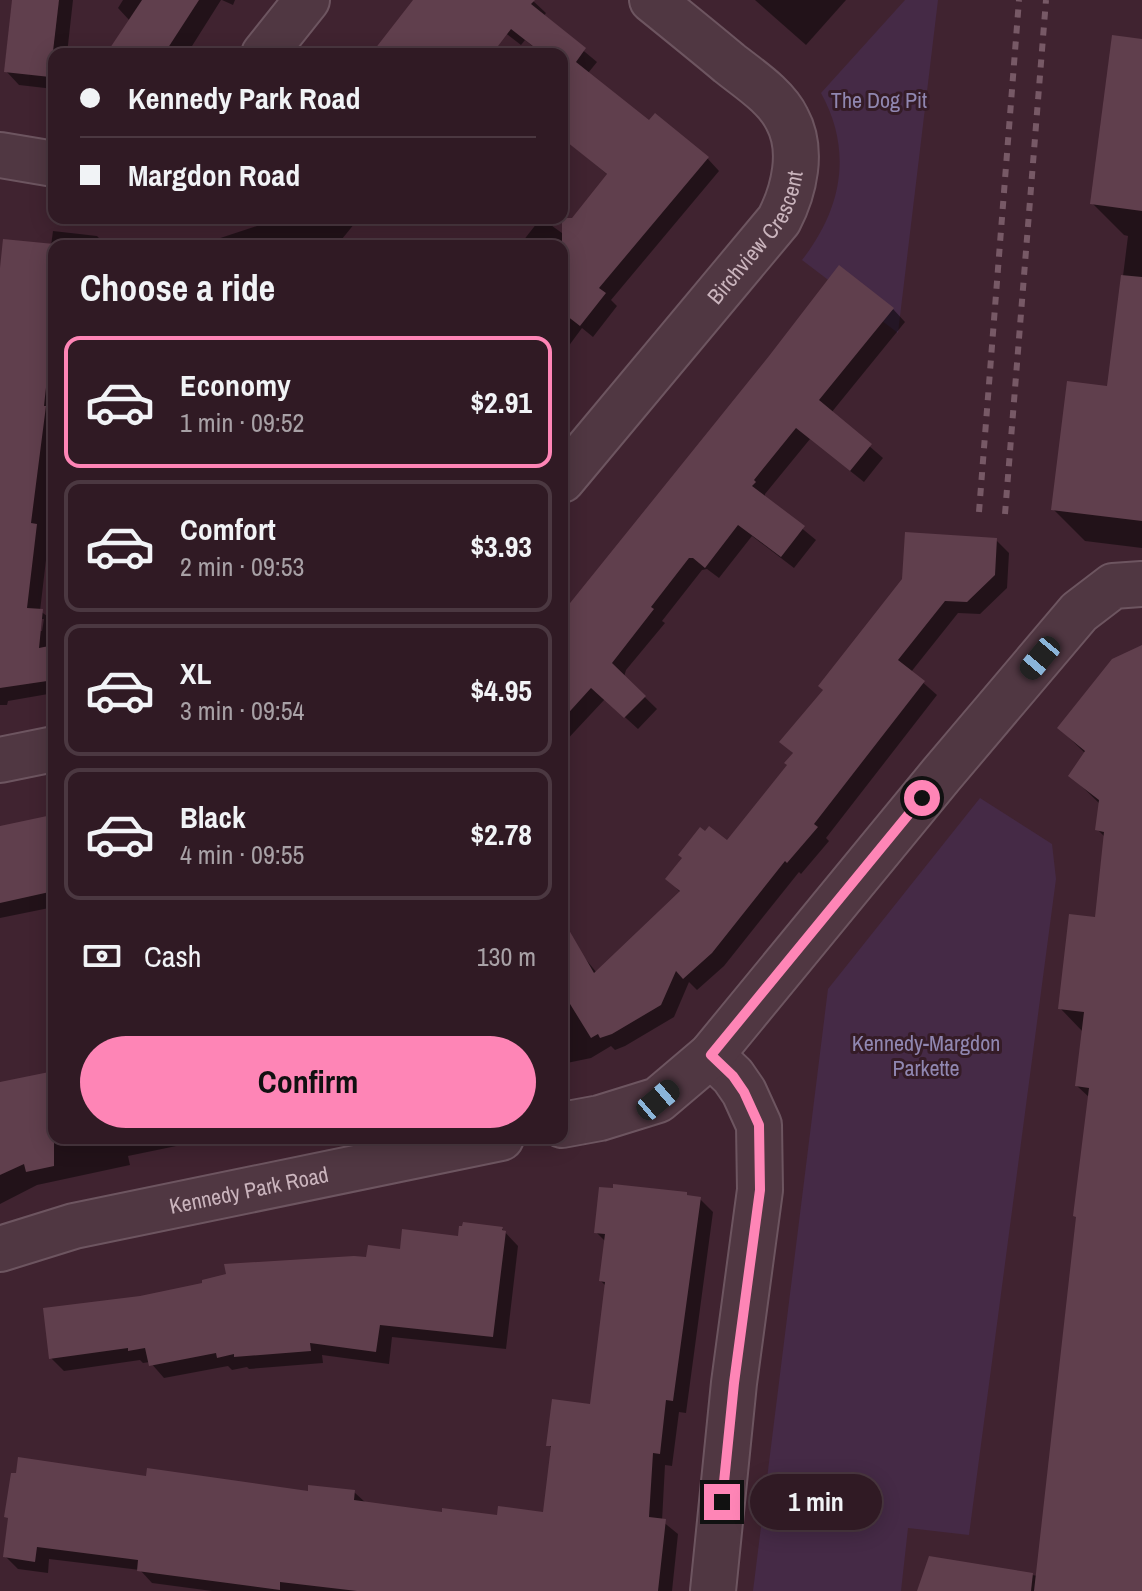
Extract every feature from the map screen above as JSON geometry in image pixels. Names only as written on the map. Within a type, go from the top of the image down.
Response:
[{"type":"street","points":[[269,48],[307,0]]},
{"type":"street","name":"Birchview Crescent","points":[[568,473],[779,220],[790,199],[795,144],[787,118],[764,91],[652,0]]},
{"type":"street","points":[[0,155],[48,163]]},
{"type":"street","points":[[568,1124],[600,1118],[658,1100],[711,1055],[1079,612],[1113,586],[1142,584]]},
{"type":"street","points":[[0,760],[48,750]]},
{"type":"street","points":[[711,1055],[733,1076],[744,1092],[759,1125],[760,1190],[734,1383],[713,1591]]},
{"type":"street","name":"Kennedy Park Road","points":[[0,1249],[74,1226],[472,1144]]},
{"type":"green space","name":"The Dog Pit","points":[[905,0],[938,0],[898,333],[802,260],[826,221],[838,179],[840,158],[837,136],[821,93]]},
{"type":"green space","name":"Kennedy-Margdon Parkette","points":[[980,798],[1052,844],[1056,879],[969,1535],[908,1528],[901,1591],[753,1591],[828,989]]},
{"type":"building","points":[[12,0],[59,0],[53,48],[48,48],[48,77],[4,72]]},
{"type":"building","points":[[142,0],[199,0],[168,48],[110,48]]},
{"type":"building","points":[[413,0],[535,0],[531,4],[586,48],[576,62],[649,120],[655,113],[709,157],[599,288],[606,293],[580,326],[568,317],[568,240],[562,240],[562,224],[568,224],[568,218],[572,218],[607,174],[568,143],[568,48],[535,48],[511,29],[497,48],[376,48]]},
{"type":"building","points":[[1112,35],[1142,39],[1142,211],[1090,204]]},
{"type":"building","points":[[3,239],[48,243],[46,406],[31,523],[37,524],[27,608],[43,609],[39,648],[48,646],[48,681],[0,688],[0,268]]},
{"type":"building","points":[[839,265],[894,308],[819,400],[872,444],[850,471],[796,428],[752,486],[805,526],[781,557],[738,525],[705,568],[689,558],[612,663],[646,696],[624,718],[591,688],[568,713],[568,606]]},
{"type":"building","points":[[1121,275],[1142,277],[1142,521],[1051,510],[1067,381],[1107,386]]},
{"type":"building","points":[[905,532],[997,538],[995,575],[967,602],[945,601],[898,660],[925,681],[814,824],[818,827],[787,863],[785,861],[712,953],[683,979],[676,971],[661,1005],[612,1034],[600,1038],[598,1034],[591,1038],[568,1001],[568,928],[594,973],[680,891],[665,879],[682,858],[678,855],[700,827],[705,831],[709,826],[727,840],[787,765],[784,763],[793,753],[779,742],[823,690],[818,686],[902,579]]},
{"type":"building","points":[[1142,645],[1142,1591],[1034,1591],[1089,1088],[1075,1086],[1084,1012],[1058,1009],[1069,914],[1095,917],[1104,832],[1095,830],[1099,800],[1068,776],[1085,751],[1057,728],[1112,659]]},
{"type":"building","points":[[47,816],[48,892],[0,903],[0,826]]},
{"type":"building","points":[[48,1072],[48,1144],[54,1144],[54,1166],[26,1172],[24,1164],[0,1175],[0,1082]]},
{"type":"building","points":[[613,1184],[687,1192],[687,1195],[701,1197],[673,1401],[666,1400],[660,1454],[653,1453],[649,1517],[666,1519],[658,1591],[357,1591],[280,1582],[280,1590],[137,1571],[138,1560],[37,1547],[35,1562],[3,1557],[8,1518],[4,1517],[11,1473],[16,1473],[18,1457],[146,1476],[147,1468],[308,1491],[308,1485],[355,1490],[354,1500],[442,1512],[442,1508],[497,1515],[498,1506],[543,1512],[551,1446],[546,1446],[552,1399],[590,1404],[605,1282],[599,1281],[605,1234],[594,1233],[599,1187],[613,1188]]},
{"type":"building","points":[[463,1222],[503,1227],[502,1230],[506,1231],[493,1337],[380,1325],[376,1352],[310,1343],[311,1351],[234,1357],[234,1354],[217,1358],[216,1353],[149,1366],[145,1348],[49,1359],[43,1308],[140,1296],[202,1283],[202,1280],[226,1274],[224,1264],[366,1257],[368,1245],[400,1249],[402,1229],[458,1236],[459,1226]]},
{"type":"building","points":[[929,1556],[1033,1573],[1031,1591],[917,1591]]},
{"type":"railway","points":[[979,512],[1019,0]]},
{"type":"railway","points":[[1005,514],[1046,0]]},
{"type":"route","points":[[722,1502],[734,1383],[760,1190],[759,1125],[744,1092],[733,1076],[711,1055],[922,798]]}]
